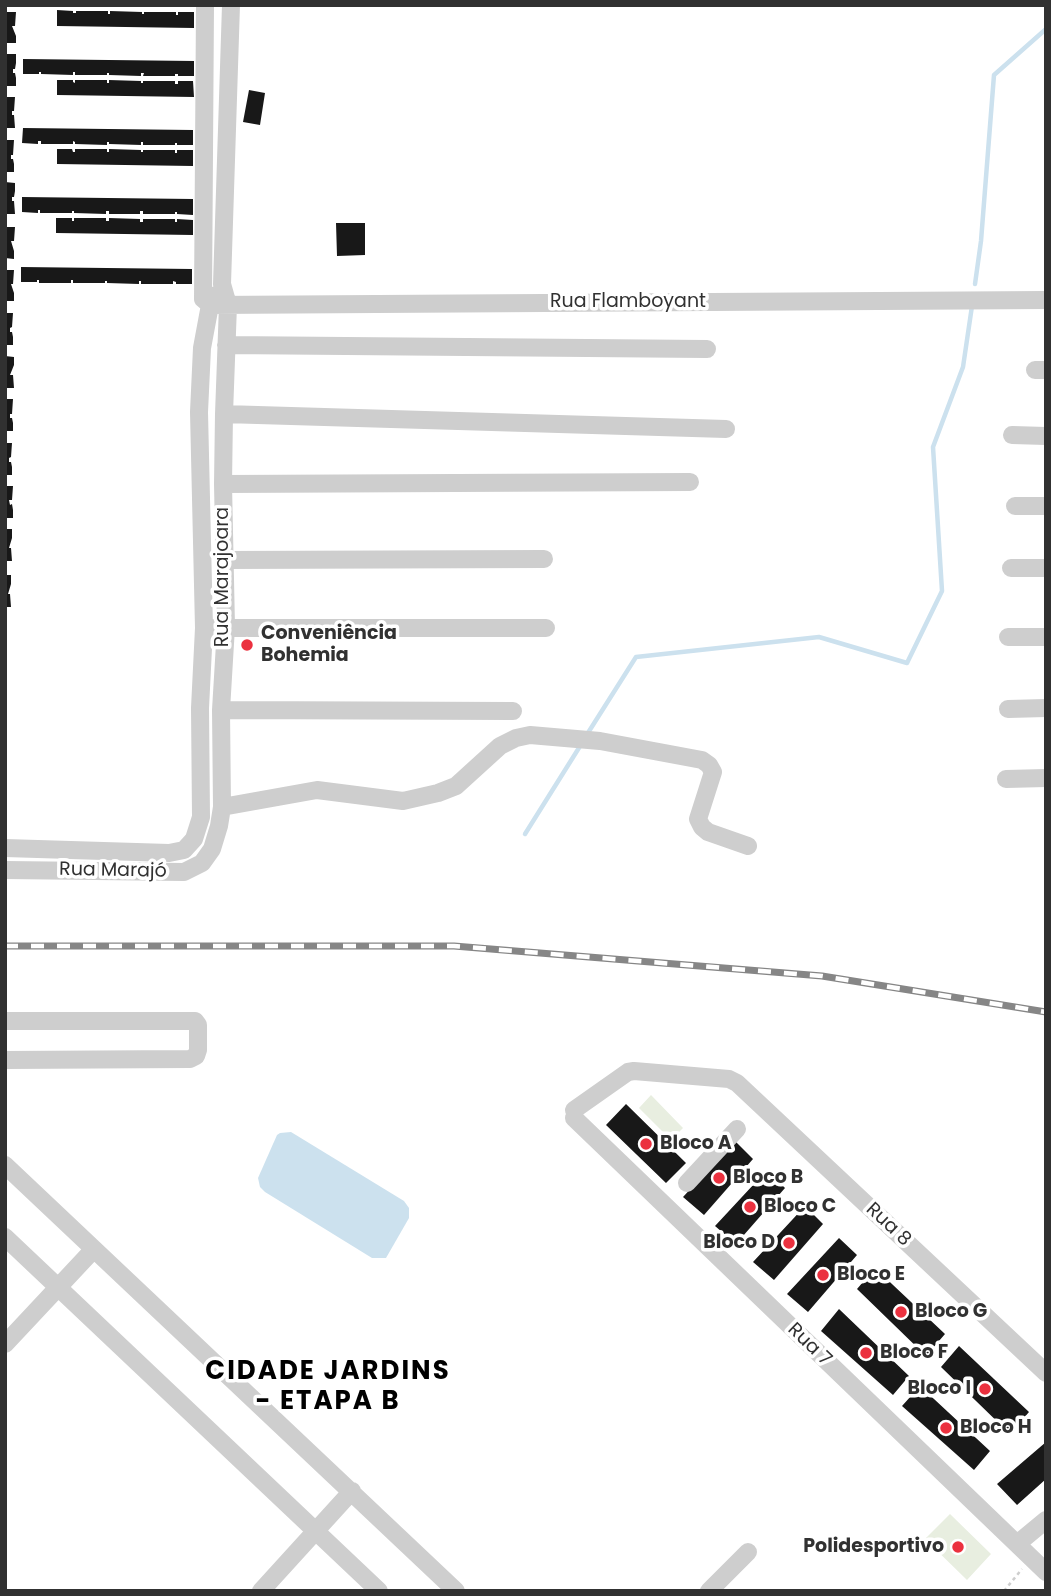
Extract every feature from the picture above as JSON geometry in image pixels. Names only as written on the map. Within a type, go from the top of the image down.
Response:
[{"type":"street","points":[[205,5],[203,299],[210,305],[222,285],[231,5]]},
{"type":"street","name":"Rua Marajoara","points":[[212,849],[222,807],[221,710],[226,627],[223,484],[228,305],[222,285]]},
{"type":"street","name":"Rua Flamboyant","points":[[210,305],[1046,300]]},
{"type":"street","name":"Rua Marajoara","points":[[194,839],[201,817],[200,708],[204,628],[199,412],[202,348],[210,305]]},
{"type":"street","points":[[226,345],[707,349]]},
{"type":"street","points":[[224,414],[726,429]]},
{"type":"street","points":[[1012,435],[1046,436]]},
{"type":"street","points":[[223,484],[690,482]]},
{"type":"street","points":[[1015,506],[1046,506]]},
{"type":"street","points":[[224,560],[544,559]]},
{"type":"street","points":[[1011,568],[1046,568]]},
{"type":"street","points":[[204,628],[546,628]]},
{"type":"street","points":[[1008,638],[1046,637]]},
{"type":"street","points":[[1008,709],[1046,708]]},
{"type":"street","points":[[221,710],[513,711]]},
{"type":"street","points":[[222,807],[317,790],[403,801],[438,793],[456,786],[500,746],[530,735],[600,741],[702,760],[713,772],[698,818],[702,827],[708,832],[748,846]]},
{"type":"street","points":[[1006,779],[1046,778]]},
{"type":"street","points":[[194,839],[212,849]]},
{"type":"street","name":"Rua Marajó","points":[[5,848],[169,853],[184,850],[194,839]]},
{"type":"street","name":"Rua Marajó","points":[[5,870],[184,872],[202,863],[212,849]]},
{"type":"street","points":[[5,1021],[195,1020],[198,1025],[198,1050],[196,1056],[190,1059],[5,1060]]},
{"type":"street","name":"Rua 7","points":[[729,1079],[628,1072],[574,1114],[1046,1572]]},
{"type":"street","name":"Rua 8","points":[[729,1079],[737,1083],[1046,1373]]},
{"type":"street","points":[[687,1183],[737,1129]]},
{"type":"street","points":[[5,1165],[456,1591]]},
{"type":"street","points":[[5,1237],[379,1591]]},
{"type":"street","points":[[5,1343],[94,1249]]},
{"type":"street","points":[[261,1591],[352,1491]]},
{"type":"street","points":[[1017,1544],[1046,1520]]},
{"type":"street","points":[[709,1591],[748,1552]]},
{"type":"path","points":[[1004,1591],[1031,1558]]},
{"type":"shaded area","points":[[651,1095],[683,1128],[671,1140],[639,1108]]},
{"type":"shaded area","name":"Polidesportivo","points":[[950,1514],[991,1554],[967,1580],[925,1539]]},
{"type":"water","points":[[291,1132],[404,1201],[409,1208],[409,1218],[386,1258],[372,1258],[260,1187],[258,1178],[277,1135]]},
{"type":"building","points":[[57,10],[73,13],[108,11],[108,14],[110,11],[142,14],[176,12],[176,15],[178,12],[194,12],[194,28],[57,26]]},
{"type":"building","points":[[5,12],[16,12],[15,26],[12,26],[16,43],[5,43]]},
{"type":"building","points":[[5,54],[16,54],[13,73],[16,86],[5,86]]},
{"type":"building","points":[[23,59],[194,61],[194,76],[143,76],[144,73],[141,73],[141,76],[109,73],[75,75],[75,72],[73,75],[41,72],[23,74]]},
{"type":"building","points":[[57,80],[73,80],[75,83],[75,80],[107,80],[107,83],[109,80],[141,83],[175,81],[175,84],[178,84],[178,81],[193,81],[194,97],[57,95]]},
{"type":"building","points":[[249,90],[265,93],[260,125],[243,122]]},
{"type":"building","points":[[5,97],[15,97],[12,115],[15,128],[5,128]]},
{"type":"building","points":[[23,128],[193,130],[193,145],[143,145],[143,142],[141,145],[109,142],[107,145],[75,144],[73,141],[73,144],[41,144],[41,141],[38,141],[38,144],[22,143]]},
{"type":"building","points":[[5,140],[14,140],[11,159],[14,172],[5,172]]},
{"type":"building","points":[[57,149],[72,149],[73,152],[75,149],[107,149],[107,152],[109,149],[141,152],[175,150],[175,153],[177,150],[193,150],[193,166],[57,164]]},
{"type":"building","points":[[5,182],[15,183],[12,201],[15,214],[5,214]]},
{"type":"building","points":[[22,197],[193,199],[193,215],[177,212],[143,214],[143,211],[140,211],[140,214],[109,214],[109,211],[106,211],[106,214],[74,211],[40,213],[40,210],[38,213],[22,212]]},
{"type":"building","points":[[56,218],[72,218],[72,221],[74,218],[106,218],[106,221],[109,221],[109,218],[140,219],[140,222],[143,222],[143,219],[175,219],[175,222],[177,219],[193,220],[193,235],[56,233]]},
{"type":"building","points":[[336,223],[365,223],[365,255],[337,256]]},
{"type":"building","points":[[5,227],[15,227],[14,241],[11,241],[14,259],[5,258]]},
{"type":"building","points":[[21,267],[192,269],[192,284],[176,284],[173,281],[173,284],[141,284],[141,281],[139,284],[107,281],[73,283],[73,280],[71,283],[39,283],[39,280],[21,282]]},
{"type":"building","points":[[5,270],[14,270],[11,284],[14,301],[5,301]]},
{"type":"building","points":[[5,313],[13,313],[10,332],[13,345],[5,345]]},
{"type":"building","points":[[5,356],[14,357],[10,375],[13,375],[14,388],[5,388]]},
{"type":"building","points":[[5,399],[13,399],[10,418],[13,431],[5,431]]},
{"type":"building","points":[[5,443],[12,443],[9,462],[12,475],[5,475]]},
{"type":"building","points":[[5,486],[13,486],[12,500],[9,500],[13,518],[5,518]]},
{"type":"building","points":[[5,529],[12,529],[9,548],[12,561],[5,561]]},
{"type":"building","points":[[5,575],[11,575],[8,594],[11,607],[5,607]]},
{"type":"building","name":"Bloco A","points":[[626,1104],[686,1163],[666,1183],[606,1125]]},
{"type":"building","name":"Bloco B","points":[[735,1141],[753,1159],[704,1215],[683,1197]]},
{"type":"building","name":"Bloco C","points":[[767,1170],[785,1188],[736,1244],[715,1226]]},
{"type":"building","name":"Bloco D","points":[[805,1206],[823,1224],[774,1280],[753,1262]]},
{"type":"building","name":"Bloco E","points":[[839,1238],[857,1255],[808,1312],[787,1294]]},
{"type":"building","name":"Bloco G","points":[[875,1268],[945,1334],[926,1356],[857,1289]]},
{"type":"building","name":"Bloco F","points":[[839,1309],[909,1376],[893,1395],[821,1331]]},
{"type":"building","name":"Bloco I","points":[[959,1346],[1029,1412],[1010,1434],[941,1367]]},
{"type":"building","name":"Bloco H","points":[[920,1386],[990,1451],[974,1470],[902,1406]]},
{"type":"building","points":[[1046,1442],[1046,1479],[1017,1505],[997,1484]]},
{"type":"waterway","points":[[975,284],[994,75],[1046,29]]},
{"type":"waterway","points":[[586,736],[636,657],[819,637],[907,663],[942,591],[933,447],[963,367],[972,306]]},
{"type":"waterway","points":[[525,834],[582,743]]},
{"type":"railway","points":[[5,946],[454,946],[822,976],[1046,1012]]},
{"type":"place","name":"Conveniência Bohemia","points":[[247,645]]},
{"type":"place","name":"Bloco A","points":[[646,1144]]},
{"type":"place","name":"Bloco B","points":[[719,1178]]},
{"type":"place","name":"Bloco C","points":[[750,1207]]},
{"type":"place","name":"Bloco D","points":[[789,1243]]},
{"type":"place","name":"Bloco E","points":[[823,1275]]},
{"type":"place","name":"Bloco G","points":[[901,1312]]},
{"type":"place","name":"Bloco F","points":[[866,1353]]},
{"type":"place","name":"Bloco I","points":[[985,1389]]},
{"type":"place","name":"Bloco H","points":[[946,1428]]},
{"type":"place","name":"Polidesportivo","points":[[958,1547]]},
{"type":"district","name":"CIDADE JARDINS - ETAPA B","points":[[328,1387]]}]
